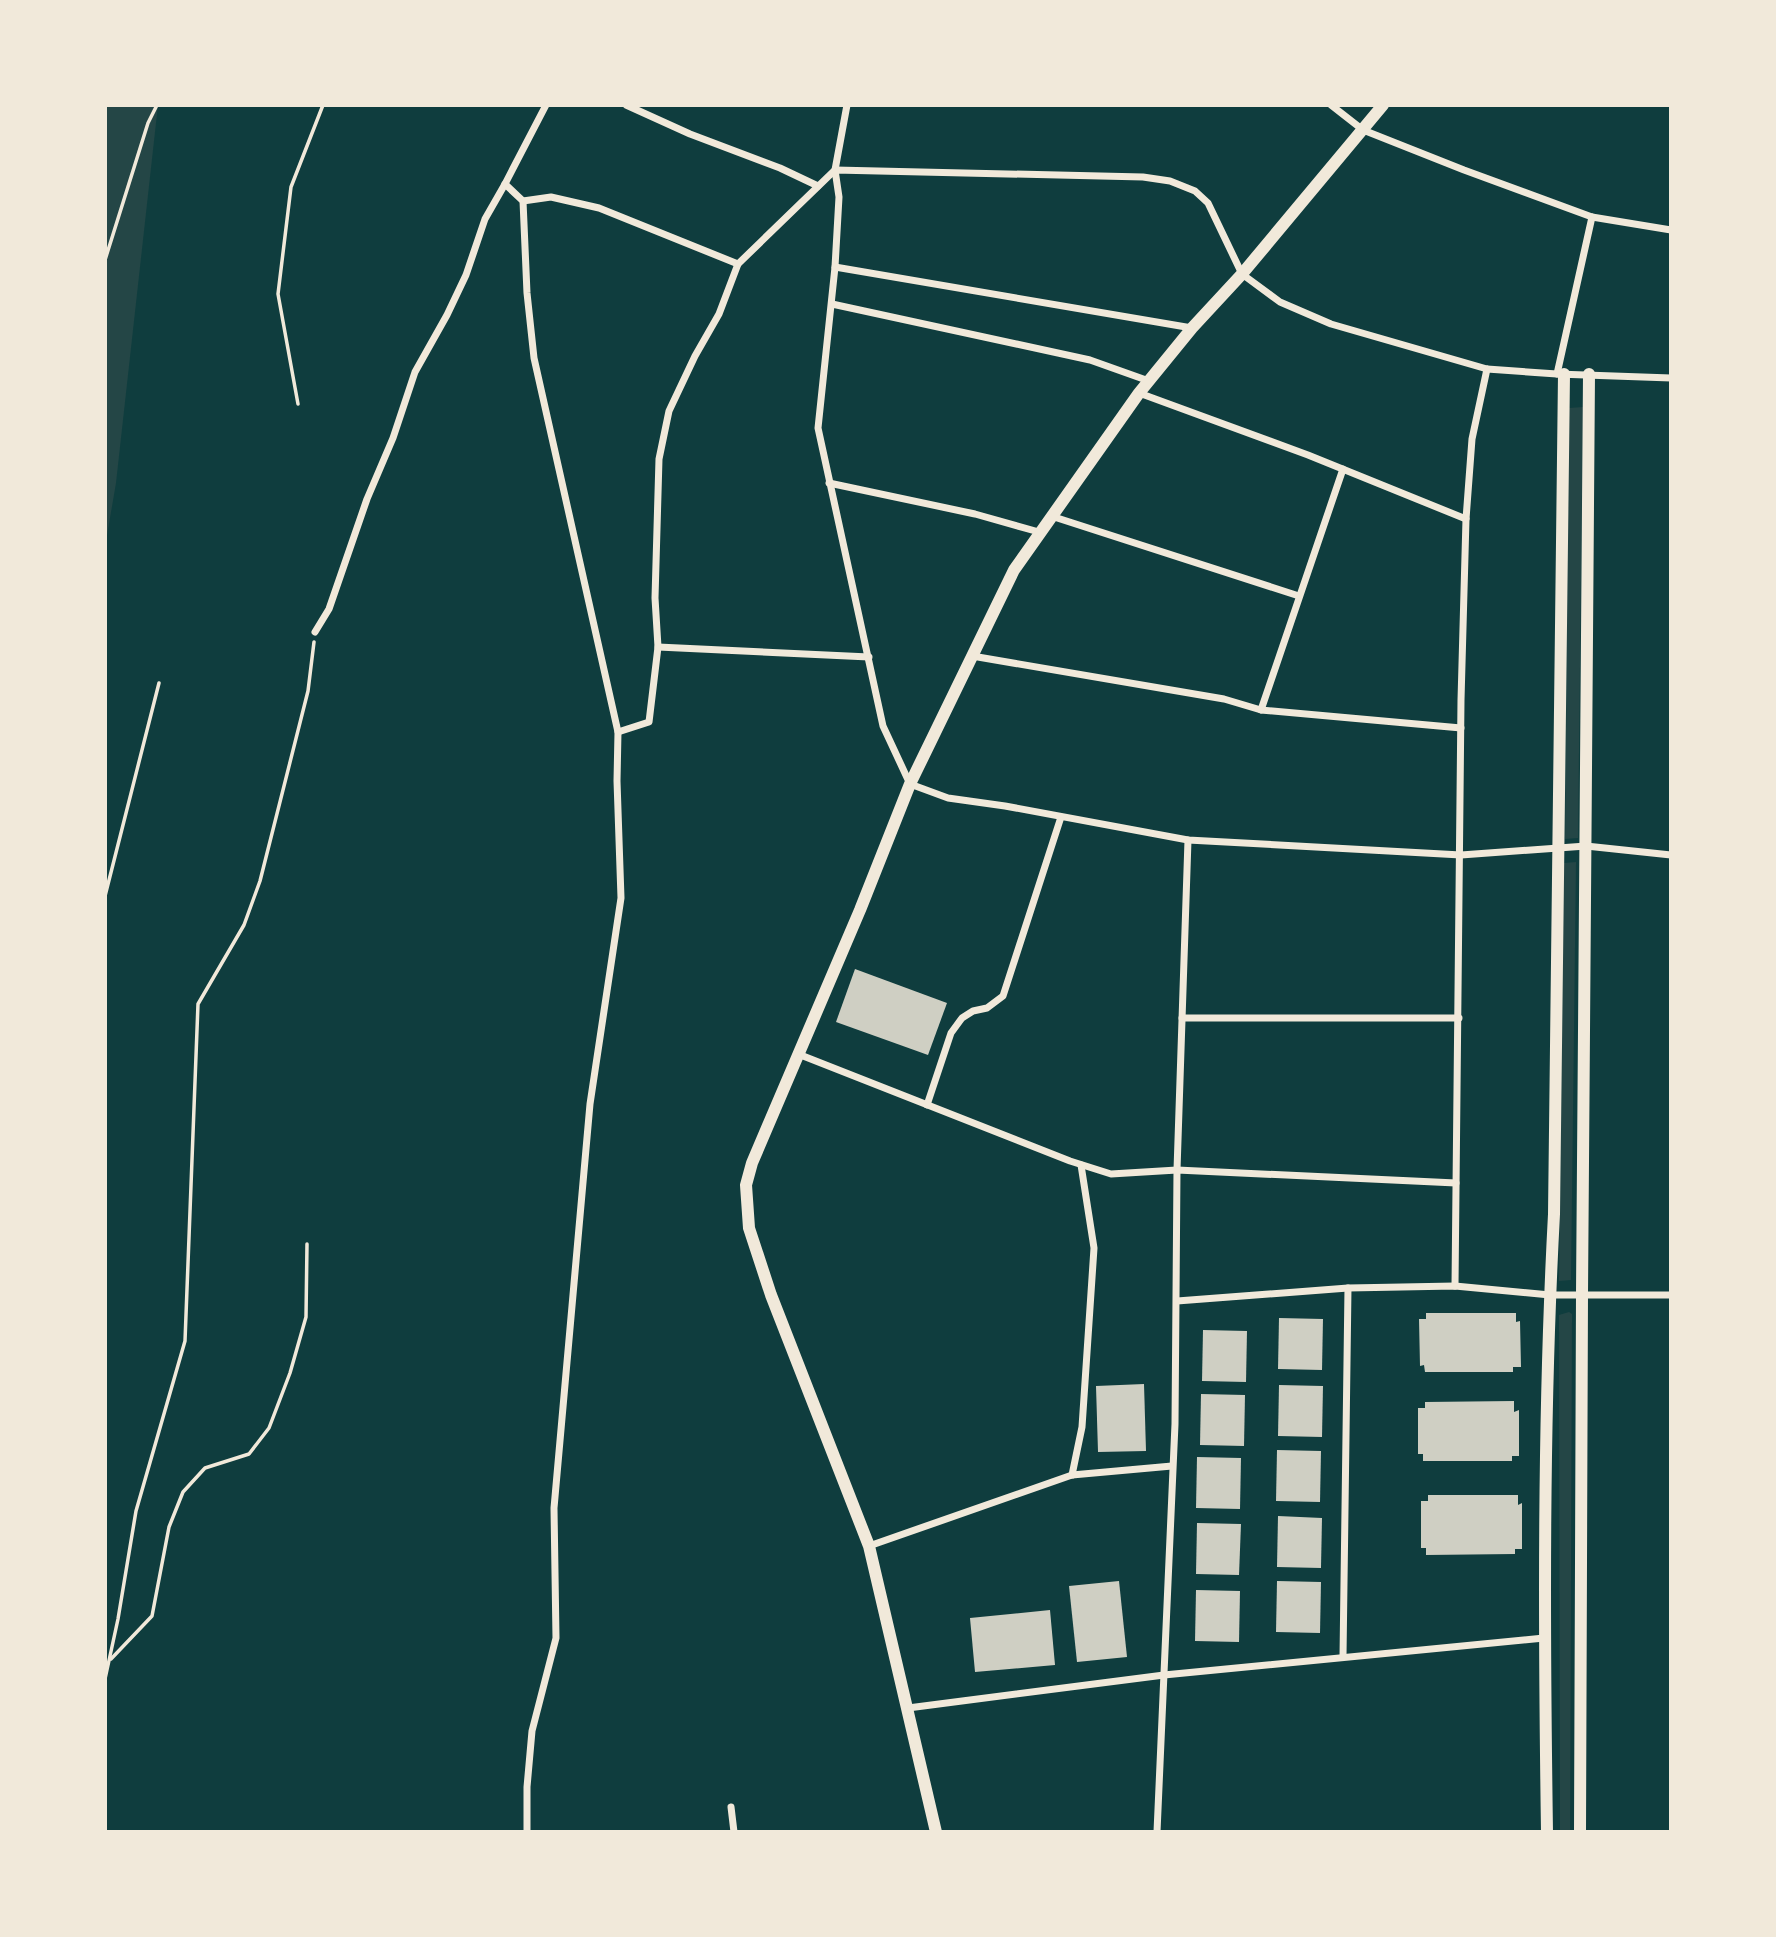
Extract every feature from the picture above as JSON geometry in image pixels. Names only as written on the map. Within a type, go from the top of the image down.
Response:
[{"type":"street","points":[[315,632],[329,609],[415,372],[466,275],[485,219],[546,105]]},
{"type":"street","points":[[626,105],[818,186]]},
{"type":"street","points":[[847,105],[835,170],[839,197],[835,267],[818,428],[883,726],[910,784],[948,798],[1188,840],[1461,855],[1586,846],[1671,855]]},
{"type":"street","points":[[1331,105],[1363,130],[1464,170],[1592,217],[1671,230]]},
{"type":"street","points":[[936,1832],[869,1546],[753,1242],[746,1208],[746,1185],[752,1163],[860,910],[910,784],[1014,570],[1139,393],[1382,105]]},
{"type":"street","points":[[618,732],[649,722],[658,647],[654,598],[659,459],[669,411],[719,314],[738,264],[835,170],[1143,177],[1170,181],[1195,191],[1208,203],[1242,274],[1280,302],[1331,324],[1487,369],[1671,378]]},
{"type":"street","points":[[505,184],[523,201],[527,293],[534,358],[618,732],[621,898],[590,1104],[554,1508],[556,1638],[533,1731],[527,1787],[527,1832]]},
{"type":"street","points":[[523,201],[551,197],[599,208],[738,264]]},
{"type":"street","points":[[1547,1832],[1544,1638],[1554,1214],[1560,374],[1592,217]]},
{"type":"street","points":[[835,267],[1192,328]]},
{"type":"street","points":[[832,304],[1090,360],[1149,381]]},
{"type":"street","points":[[1455,1286],[1466,519],[1472,439],[1487,369]]},
{"type":"street","points":[[1580,1832],[1589,374]]},
{"type":"street","points":[[1139,393],[1343,469],[1466,519]]},
{"type":"street","points":[[1261,710],[1343,469]]},
{"type":"street","points":[[829,483],[975,513],[1040,532]]},
{"type":"street","points":[[1051,516],[1299,596]]},
{"type":"street","points":[[658,647],[869,657]]},
{"type":"street","points":[[972,656],[1224,699],[1261,710],[1461,728]]},
{"type":"street","points":[[927,1105],[951,1034],[962,1018],[972,1011],[987,1008],[1003,996],[1061,817]]},
{"type":"street","points":[[1157,1832],[1172,1466],[1177,1301],[1177,1170],[1188,840]]},
{"type":"street","points":[[1182,1018],[1459,1018]]},
{"type":"street","points":[[797,1054],[1081,1165],[1111,1174],[1177,1170],[1455,1183]]},
{"type":"street","points":[[1072,1475],[1082,1427],[1094,1248],[1081,1165]]},
{"type":"street","points":[[1177,1301],[1348,1288],[1455,1286],[1550,1295],[1671,1295]]},
{"type":"street","points":[[1343,1657],[1348,1288]]},
{"type":"street","points":[[869,1546],[1072,1475],[1172,1466]]},
{"type":"street","points":[[908,1708],[1164,1675],[1544,1638]]},
{"type":"street","points":[[731,1807],[734,1832]]},
{"type":"path","points":[[105,260],[148,123],[157,105]]},
{"type":"path","points":[[298,404],[278,294],[291,187],[323,105]]},
{"type":"path","points":[[105,1679],[136,1511],[185,1341],[198,1004],[244,925],[260,881],[308,691],[315,632]]},
{"type":"path","points":[[105,895],[159,683]]},
{"type":"path","points":[[109,1660],[152,1616],[169,1527],[183,1493],[205,1468],[249,1454],[269,1428],[290,1373],[306,1317],[307,1244]]},
{"type":"shaded area","points":[[105,105],[158,105],[116,483],[105,547]]},
{"type":"shaded area","points":[[1583,407],[1578,838],[1565,839],[1569,408]]},
{"type":"shaded area","points":[[1576,862],[1571,1280],[1559,1281],[1564,863]]},
{"type":"shaded area","points":[[1569,1312],[1572,1314],[1570,1832],[1560,1832],[1559,1315]]},
{"type":"building","points":[[855,969],[947,1003],[928,1055],[836,1022]]},
{"type":"building","points":[[1426,1313],[1516,1313],[1516,1322],[1520,1321],[1521,1367],[1513,1367],[1513,1372],[1425,1372],[1424,1365],[1420,1366],[1419,1319],[1426,1319]]},
{"type":"building","points":[[1279,1318],[1323,1319],[1322,1370],[1278,1369]]},
{"type":"building","points":[[1203,1330],[1247,1331],[1246,1382],[1202,1381]]},
{"type":"building","points":[[1144,1384],[1146,1451],[1098,1452],[1096,1386]]},
{"type":"building","points":[[1279,1385],[1323,1386],[1322,1437],[1278,1436]]},
{"type":"building","points":[[1201,1394],[1245,1395],[1244,1446],[1200,1445]]},
{"type":"building","points":[[1514,1401],[1514,1412],[1519,1410],[1519,1456],[1512,1456],[1512,1461],[1423,1461],[1423,1454],[1418,1454],[1418,1408],[1425,1408],[1425,1402]]},
{"type":"building","points":[[1277,1450],[1321,1451],[1320,1502],[1276,1501]]},
{"type":"building","points":[[1197,1457],[1241,1458],[1240,1509],[1196,1508]]},
{"type":"building","points":[[1428,1495],[1518,1495],[1518,1505],[1522,1503],[1522,1549],[1515,1549],[1515,1554],[1426,1555],[1426,1548],[1421,1548],[1421,1501],[1428,1501]]},
{"type":"building","points":[[1278,1516],[1322,1518],[1321,1568],[1277,1567]]},
{"type":"building","points":[[1197,1523],[1241,1524],[1239,1575],[1196,1574]]},
{"type":"building","points":[[1119,1581],[1127,1657],[1077,1662],[1069,1586]]},
{"type":"building","points":[[1277,1581],[1321,1582],[1320,1633],[1276,1632]]},
{"type":"building","points":[[1196,1590],[1240,1591],[1239,1642],[1195,1641]]},
{"type":"building","points":[[1050,1610],[1055,1665],[975,1672],[970,1618]]}]
